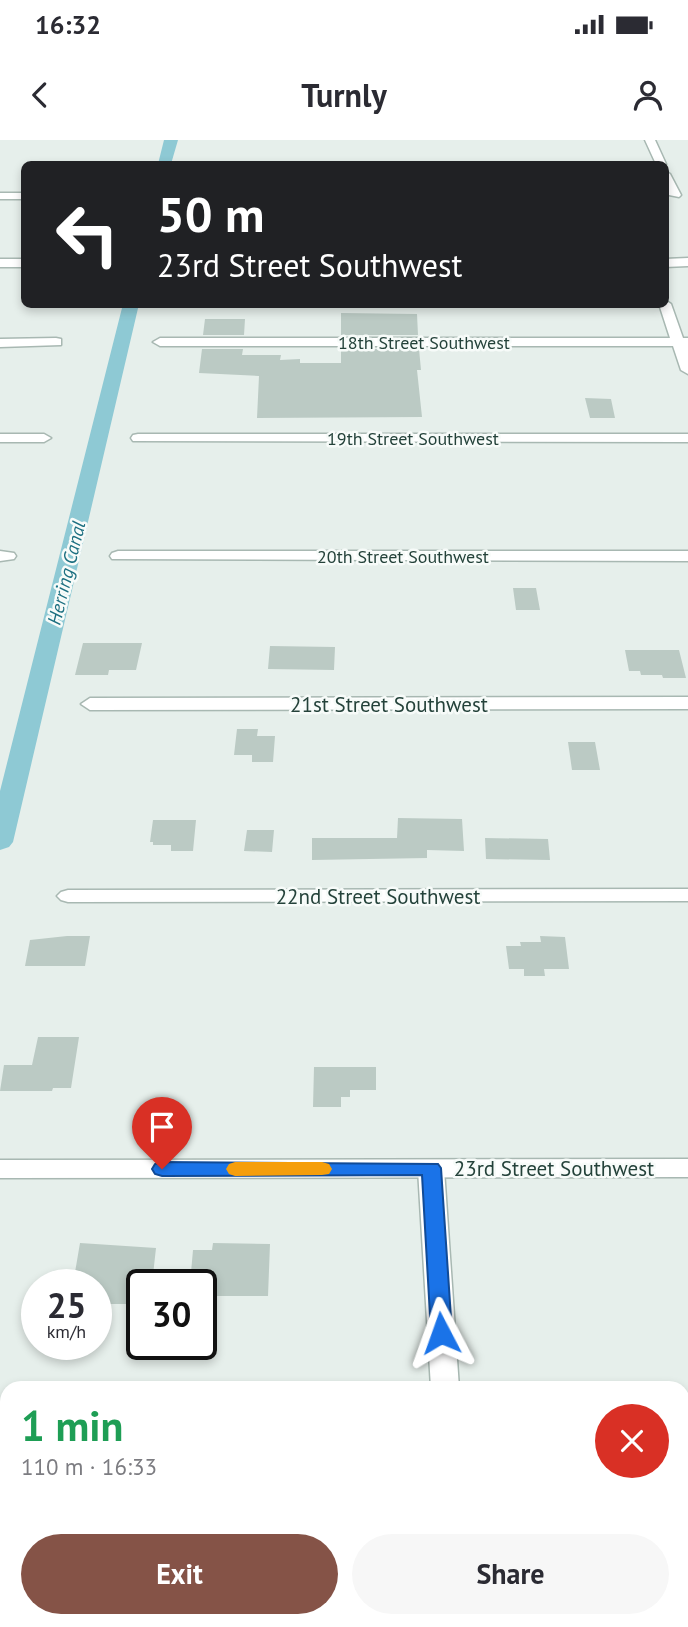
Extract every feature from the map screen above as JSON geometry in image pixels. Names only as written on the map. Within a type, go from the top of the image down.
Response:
[{"type":"street","points":[[650,140],[660,161]]},
{"type":"street","points":[[670,195],[688,195]]},
{"type":"street","points":[[0,196],[21,196]]},
{"type":"street","points":[[669,262],[688,262]]},
{"type":"street","points":[[0,263],[21,263]]},
{"type":"street","points":[[666,308],[683,342],[688,370]]},
{"type":"street","points":[[0,342],[56,342]]},
{"type":"street","name":"18th Street Southwest","points":[[160,342],[683,342]]},
{"type":"street","name":"19th Street Southwest","points":[[138,438],[688,438]]},
{"type":"street","points":[[0,439],[44,439]]},
{"type":"street","name":"20th Street Southwest","points":[[118,556],[688,556]]},
{"type":"street","name":"21st Street Southwest","points":[[90,704],[688,703]]},
{"type":"street","name":"22nd Street Southwest","points":[[68,896],[688,895]]},
{"type":"street","points":[[432,1168],[444,1381]]},
{"type":"street","name":"23rd Street Southwest","points":[[0,1169],[688,1168]]},
{"type":"building","points":[[341,313],[417,314],[418,335],[341,335]]},
{"type":"building","points":[[205,319],[245,319],[244,335],[203,335]]},
{"type":"building","points":[[202,349],[243,349],[242,355],[281,355],[280,360],[300,359],[300,363],[341,363],[341,349],[419,349],[421,370],[417,370],[422,417],[257,418],[259,376],[199,373]]},
{"type":"building","points":[[585,398],[611,399],[615,418],[590,418]]},
{"type":"building","points":[[513,588],[536,588],[540,610],[516,610]]},
{"type":"building","points":[[83,643],[142,643],[136,670],[109,670],[108,675],[75,675]]},
{"type":"building","points":[[270,646],[335,647],[334,670],[268,669]]},
{"type":"building","points":[[625,650],[679,650],[686,678],[663,678],[662,675],[641,675],[640,671],[629,671]]},
{"type":"building","points":[[237,729],[258,729],[257,736],[275,736],[273,762],[252,762],[252,755],[234,755]]},
{"type":"building","points":[[568,742],[595,742],[600,770],[572,770]]},
{"type":"building","points":[[398,818],[462,819],[464,851],[427,850],[427,858],[312,860],[312,838],[397,838]]},
{"type":"building","points":[[153,820],[196,820],[193,851],[171,851],[171,845],[153,845],[153,842],[150,842]]},
{"type":"building","points":[[247,830],[274,830],[272,852],[244,851]]},
{"type":"building","points":[[485,838],[548,839],[550,860],[486,859]]},
{"type":"building","points":[[90,936],[85,966],[25,966],[30,940]]},
{"type":"building","points":[[540,936],[565,937],[569,969],[544,969],[545,976],[524,976],[524,969],[509,969],[506,946],[521,946],[520,942],[541,942]]},
{"type":"building","points":[[38,1037],[79,1037],[71,1088],[53,1088],[52,1091],[0,1091],[4,1065],[32,1065]]},
{"type":"building","points":[[314,1067],[376,1067],[376,1090],[350,1090],[350,1097],[341,1097],[341,1107],[313,1107]]},
{"type":"building","points":[[80,1243],[156,1248],[154,1269],[126,1269],[126,1304],[112,1304],[112,1269],[76,1269]]},
{"type":"building","points":[[213,1243],[270,1244],[268,1296],[217,1296],[217,1269],[191,1269],[193,1250],[212,1250]]},
{"type":"waterway","name":"Herring Canal","points":[[166,161],[171,140]]},
{"type":"waterway","name":"Herring Canal","points":[[0,842],[130,308]]},
{"type":"slow traffic","points":[[235,1169],[322,1169]]},
{"type":"route","points":[[162,1169],[432,1168],[441,1333]]}]
